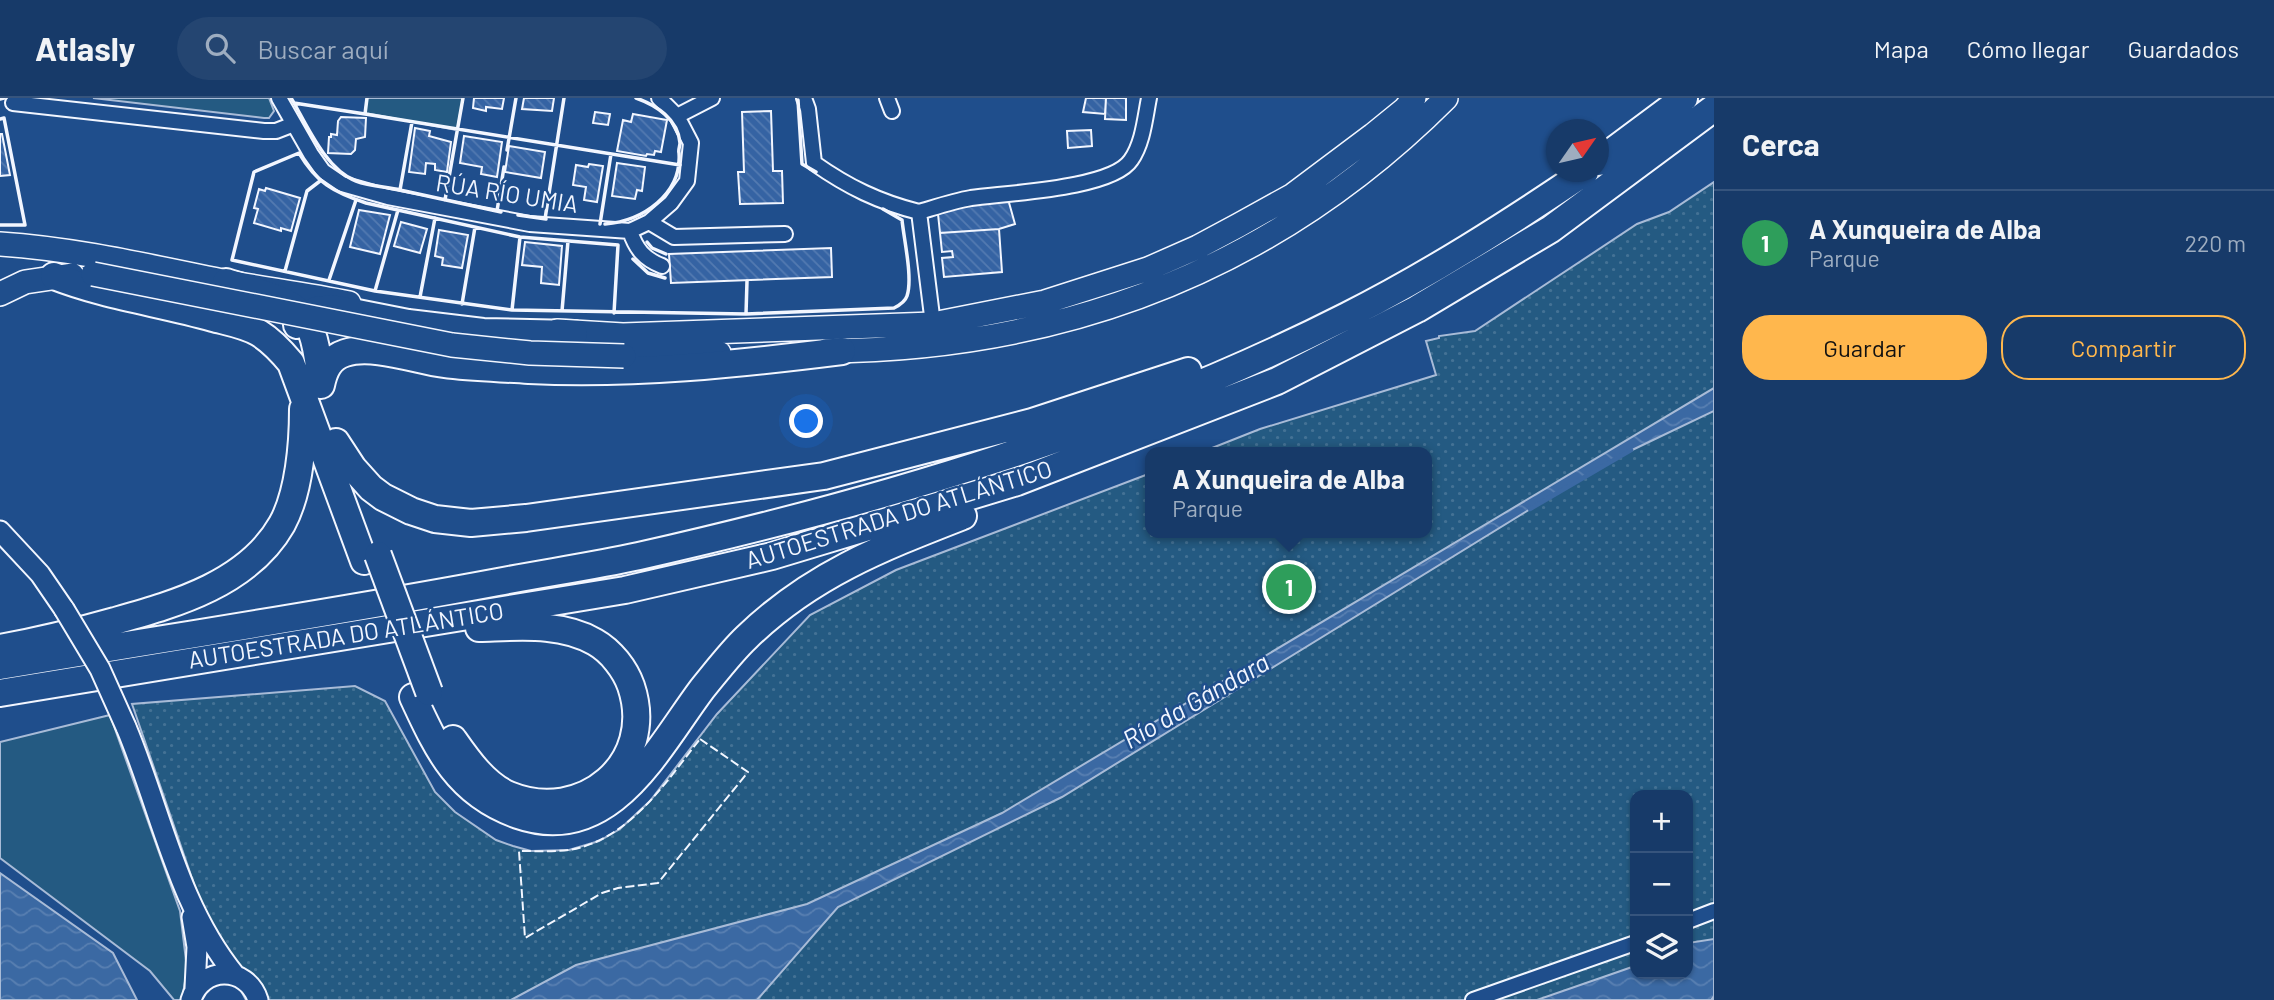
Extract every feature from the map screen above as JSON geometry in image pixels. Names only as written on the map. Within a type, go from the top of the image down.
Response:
[{"type":"highway","points":[[1609,154],[1684,98]]},
{"type":"highway","name":"AUTOESTRADA DO ATLÁNTICO","points":[[0,694],[625,590],[772,556],[1017,482],[1277,381],[1417,309],[1551,229],[1714,108]]},
{"type":"highway","name":"AUTOESTRADA DO ATLÁNTICO","points":[[0,666],[415,597],[637,556],[862,500],[975,467],[1127,414],[1268,354],[1345,317],[1485,239],[1569,182]]},
{"type":"highway","points":[[54,276],[82,287],[247,328],[272,342],[312,391],[336,442],[353,468],[371,488],[411,511],[435,519],[471,523],[526,518],[824,476],[1032,422],[1345,317]]},
{"type":"highway","points":[[0,648],[54,638],[166,606],[200,593],[260,552],[281,524],[292,497],[312,391],[316,342],[304,318],[292,304],[226,282]]},
{"type":"highway","points":[[291,363],[290,338],[294,329],[316,310],[332,308],[408,323],[483,332],[575,334]]},
{"type":"highway","points":[[312,391],[332,360],[338,355],[353,351],[381,352],[446,364],[617,372],[745,363],[842,351]]},
{"type":"highway","points":[[312,391],[446,761],[469,789],[500,809],[537,822],[564,821],[597,811],[624,792],[670,739],[702,689],[746,638],[807,588],[879,548],[1227,415],[1277,381]]},
{"type":"highway","points":[[336,442],[371,558]]},
{"type":"highway","points":[[211,659],[258,662],[475,629],[530,626],[565,631],[595,642],[617,661],[627,676],[636,703],[632,748],[612,777],[595,790],[581,796],[562,802],[541,802],[508,794],[487,780],[468,760],[421,694]]},
{"type":"main road","points":[[0,244],[62,249],[391,311],[575,334],[623,335],[933,324],[1045,302],[1147,269],[1198,247],[1293,194],[1373,135],[1405,109],[1414,98]]},
{"type":"main road","points":[[0,294],[25,282],[54,276],[93,274],[452,345],[530,353],[624,356],[842,351],[925,346],[998,337],[1035,329],[1167,288],[1232,257],[1338,191],[1402,140],[1446,98]]},
{"type":"main road","points":[[0,531],[40,574],[100,669],[126,727],[188,898],[216,950],[235,975],[252,987],[258,1000]]},
{"type":"main road","points":[[188,898],[197,947],[193,994]]},
{"type":"main road","points":[[193,994],[203,980],[213,975],[235,975]]},
{"type":"street","name":"RÚA RÍO UMIA","points":[[279,98],[323,171],[342,184],[530,225],[630,231],[649,222],[671,203],[687,181],[691,143],[686,108]]},
{"type":"street","points":[[659,98],[686,108],[712,98]]},
{"type":"street","points":[[804,98],[808,109],[814,163],[885,204],[919,212],[970,199],[1056,189],[1116,173],[1131,162],[1149,98]]},
{"type":"street","points":[[12,103],[58,102],[264,131],[276,131],[294,124]]},
{"type":"street","points":[[919,212],[933,324]]},
{"type":"street","points":[[649,222],[674,237],[785,234]]},
{"type":"street","points":[[630,231],[635,246],[648,260],[662,266]]},
{"type":"street","points":[[1693,919],[1714,911]]},
{"type":"street","points":[[1473,1000],[1630,945]]},
{"type":"shaded area","points":[[93,98],[269,98],[274,111],[269,118],[264,118]]},
{"type":"shaded area","points":[[367,98],[463,98],[457,130],[365,113]]},
{"type":"shaded area","points":[[1714,182],[1714,1000],[246,1000],[226,963],[195,887],[132,704],[355,686],[385,701],[435,792],[455,812],[496,840],[513,846],[531,851],[569,850],[599,841],[620,829],[650,801],[717,714],[810,615],[896,570],[1145,475],[1145,538],[1432,538],[1432,447],[1215,447],[1260,429],[1436,375],[1426,341],[1439,336],[1475,331],[1637,224],[1669,212]]},
{"type":"shaded area","points":[[110,715],[180,911],[187,969],[182,1000],[174,1000],[150,971],[0,858],[0,742]]},
{"type":"water","points":[[1714,388],[1714,411],[1628,452],[1532,508],[1062,797],[838,907],[757,1000],[511,1000],[576,965],[807,904],[1002,813]]},
{"type":"water","points":[[0,873],[113,953],[137,1000],[0,1000]]},
{"type":"water","points":[[1714,939],[1714,996],[1711,1000],[1537,1000],[1630,968],[1630,979],[1693,979],[1693,942]]},
{"type":"building","points":[[474,98],[504,98],[502,109],[486,107],[486,111],[473,108]]},
{"type":"building","points":[[524,98],[554,98],[552,111],[522,109]]},
{"type":"building","points":[[1086,98],[1106,98],[1105,114],[1083,112]]},
{"type":"building","points":[[1106,98],[1126,98],[1126,120],[1105,119]]},
{"type":"building","points":[[771,111],[773,171],[782,171],[783,203],[740,204],[738,172],[744,172],[742,112]]},
{"type":"building","points":[[595,112],[610,114],[608,125],[593,123]]},
{"type":"building","points":[[633,114],[667,120],[661,152],[655,151],[654,155],[646,156],[617,151],[623,120],[631,122]]},
{"type":"building","points":[[341,117],[366,118],[365,137],[356,139],[355,150],[351,154],[328,153],[329,137],[331,134],[337,135]]},
{"type":"building","points":[[415,128],[430,131],[429,136],[451,142],[447,172],[435,170],[435,164],[426,163],[425,174],[409,172]]},
{"type":"building","points":[[1091,130],[1092,146],[1068,148],[1067,131]]},
{"type":"building","points":[[2,134],[10,175],[0,176]]},
{"type":"building","points":[[464,136],[502,142],[497,177],[481,174],[482,167],[460,163]]},
{"type":"building","points":[[509,146],[545,152],[541,178],[505,172]]},
{"type":"building","points":[[617,163],[645,167],[642,191],[637,190],[635,199],[612,196]]},
{"type":"building","points":[[589,164],[603,166],[597,202],[584,200],[586,187],[573,185],[576,165],[588,167]]},
{"type":"building","points":[[266,188],[300,198],[291,231],[281,228],[281,231],[254,223],[258,209],[254,208],[259,189],[265,191]]},
{"type":"building","points":[[1008,199],[1015,224],[999,229],[940,233],[938,214],[964,206]]},
{"type":"building","points":[[359,210],[390,215],[380,254],[350,247]]},
{"type":"building","points":[[401,222],[427,229],[420,253],[394,246]]},
{"type":"building","points":[[999,229],[1002,272],[944,277],[942,258],[953,257],[952,251],[942,252],[940,233]]},
{"type":"building","points":[[439,230],[468,235],[462,268],[442,265],[443,258],[435,256]]},
{"type":"building","points":[[525,242],[562,246],[559,285],[541,283],[542,267],[522,265]]},
{"type":"building","points":[[831,248],[832,277],[671,283],[669,254]]},
{"type":"waterway","name":"Río da Gándara","points":[[1530,509],[1631,450]]},
{"type":"fence","points":[[700,739],[748,772],[658,883],[618,888],[602,893],[525,938],[519,851],[569,850],[610,835],[644,807],[700,739]]},
{"type":"wall","points":[[0,99],[4,98]]},
{"type":"wall","points":[[291,98],[294,103],[365,114]]},
{"type":"wall","points":[[367,98],[365,114],[680,165]]},
{"type":"wall","points":[[445,200],[463,98]]},
{"type":"wall","points":[[507,150],[516,98]]},
{"type":"wall","points":[[545,219],[564,98]]},
{"type":"wall","points":[[605,224],[633,217],[657,203],[667,193],[678,168],[680,143],[675,127],[665,114],[636,98]]},
{"type":"wall","points":[[798,100],[802,164],[816,172]]},
{"type":"wall","points":[[294,103],[319,147],[336,168],[361,183],[400,190]]},
{"type":"wall","points":[[0,119],[4,118],[25,225],[0,225]]},
{"type":"wall","points":[[412,122],[400,190],[501,212]]},
{"type":"wall","points":[[614,313],[618,245],[520,237],[366,203],[327,185],[312,172],[299,153],[254,172],[232,260],[375,291],[512,310],[746,314],[894,308],[907,296],[908,259],[902,220],[883,209]]},
{"type":"wall","points":[[600,224],[611,154]]},
{"type":"wall","points":[[497,211],[504,167]]},
{"type":"wall","points":[[285,271],[307,191],[320,181]]},
{"type":"wall","points":[[329,280],[356,200]]},
{"type":"wall","points":[[375,291],[398,210]]},
{"type":"wall","points":[[518,215],[546,219]]},
{"type":"wall","points":[[420,297],[435,218]]},
{"type":"wall","points":[[462,304],[475,227]]},
{"type":"wall","points":[[512,310],[520,237]]},
{"type":"wall","points":[[562,311],[568,241]]},
{"type":"wall","points":[[647,242],[652,248],[666,254]]},
{"type":"wall","points":[[633,259],[648,273],[665,278]]},
{"type":"wall","points":[[746,314],[747,281]]},
{"type":"place","name":"A Xunqueira de Alba","points":[[1289,587]]}]
